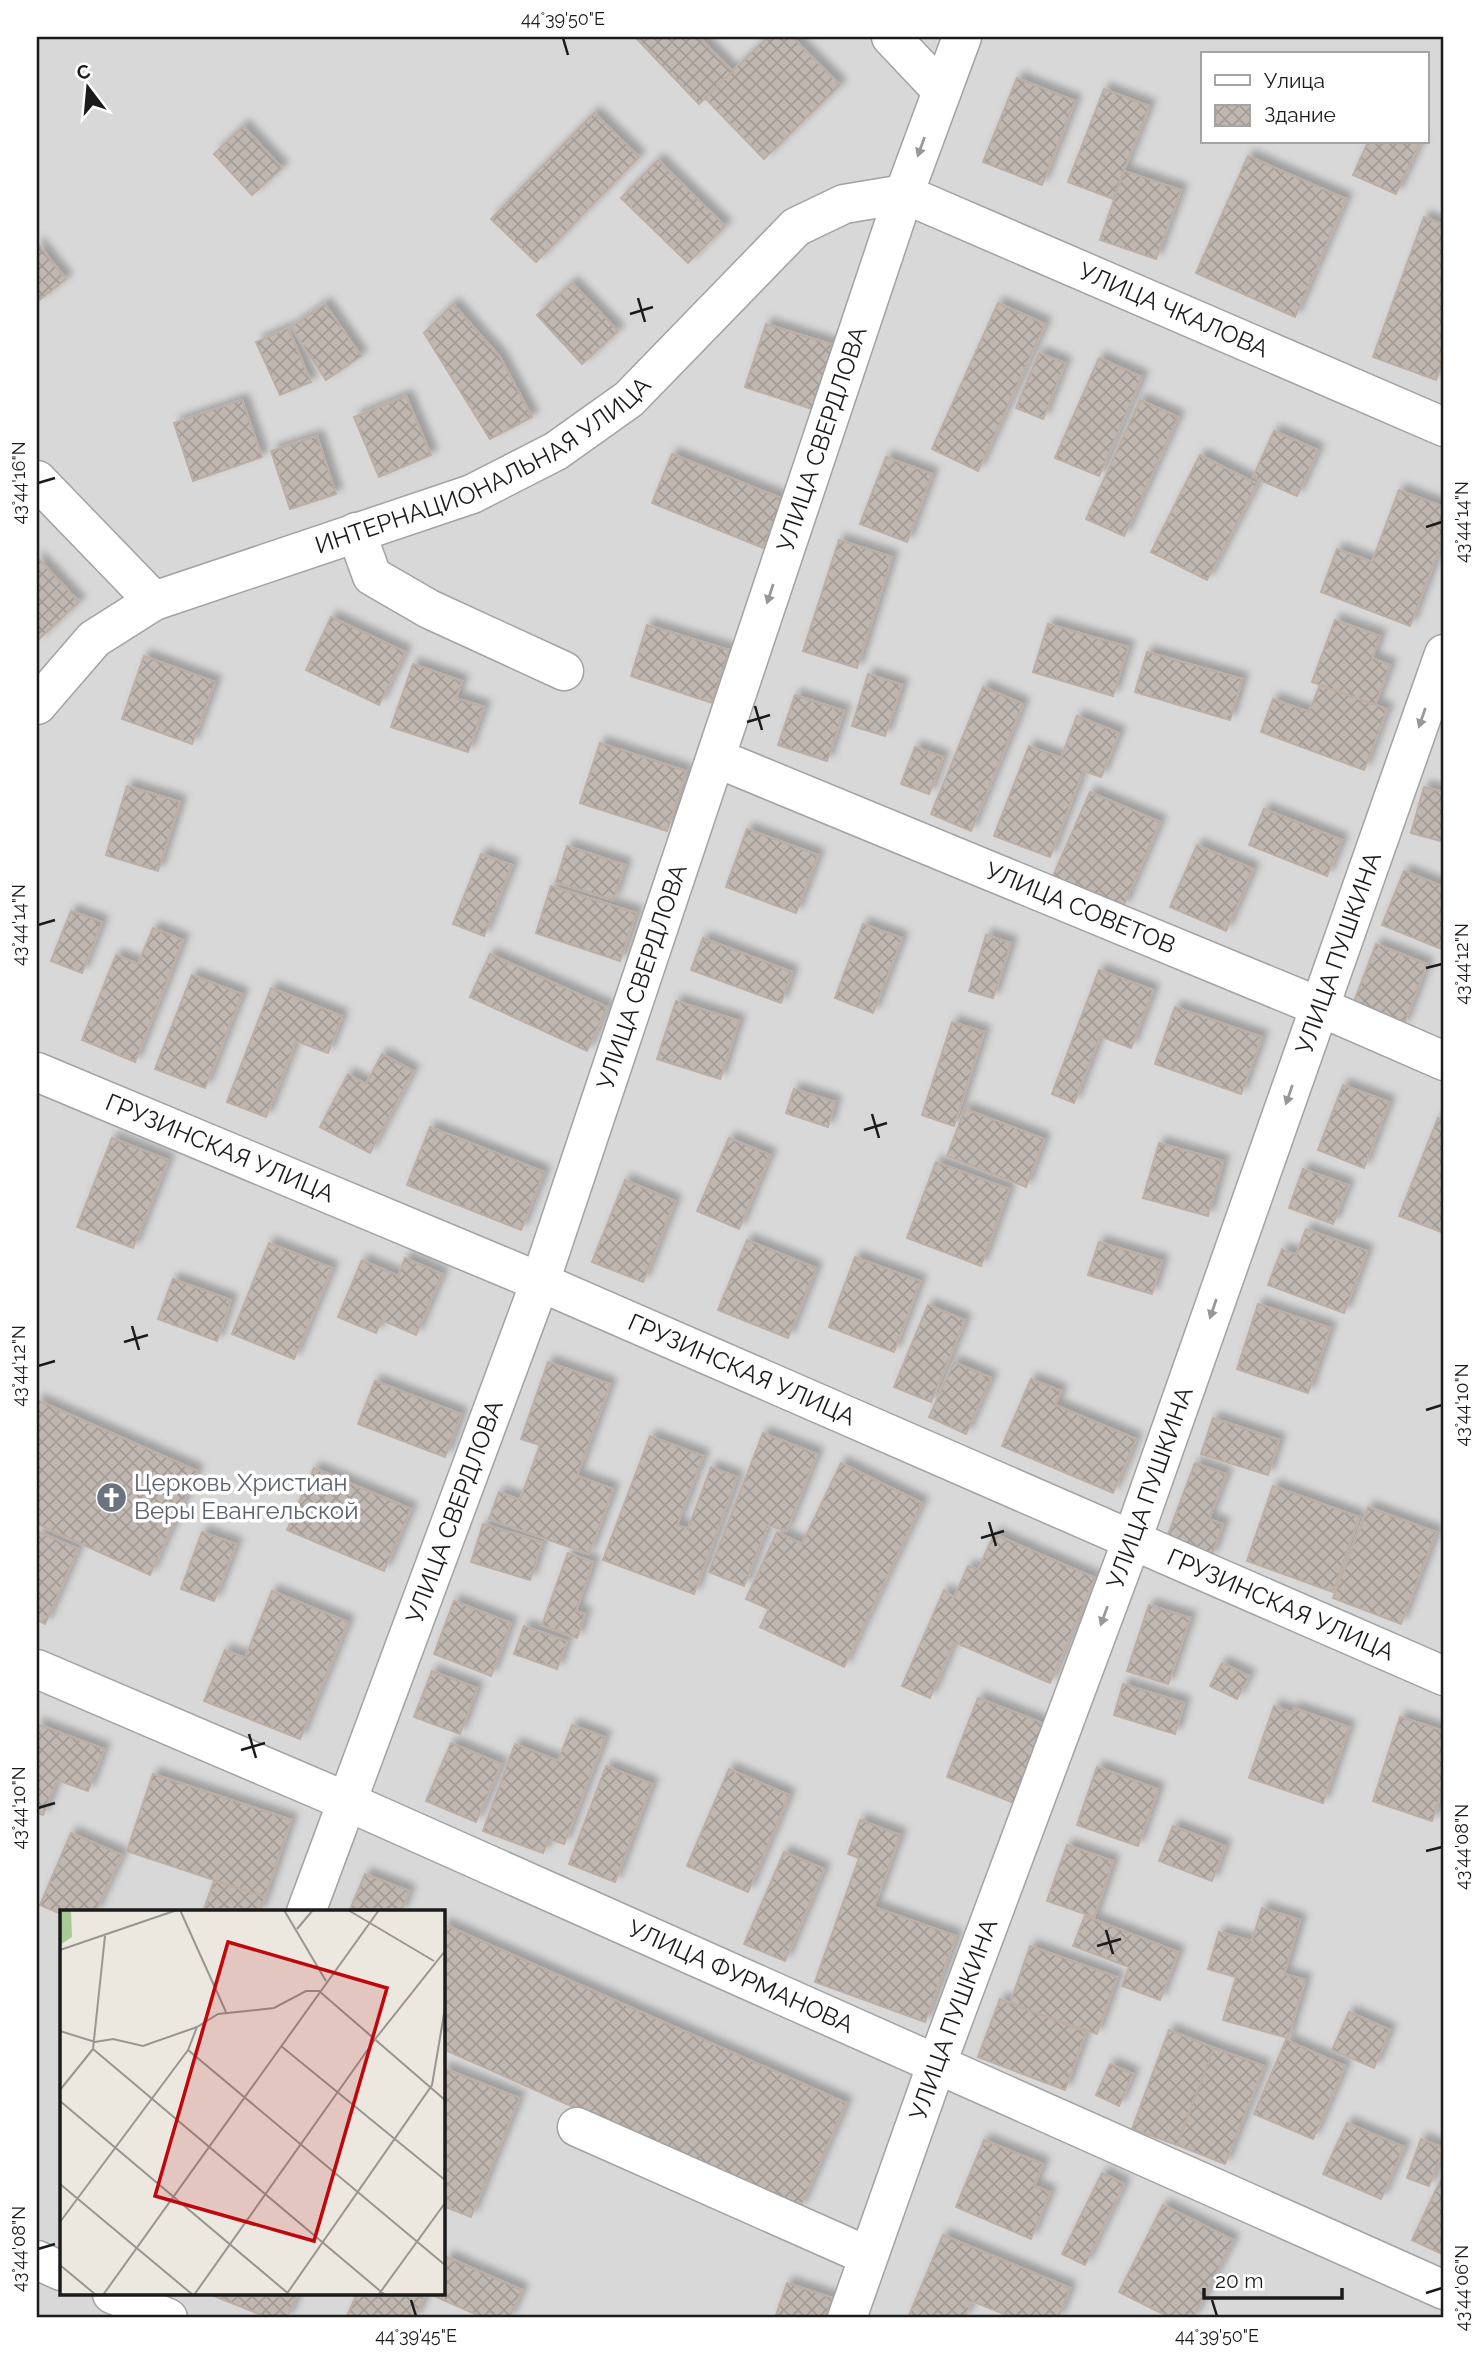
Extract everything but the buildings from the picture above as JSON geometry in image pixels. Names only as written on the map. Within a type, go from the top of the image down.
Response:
[{"type":"street","points":[[891,37],[942,91]]},
{"type":"street","name":"УЛИЦА СВЕРДЛОВА","points":[[307,1910],[540,1282],[904,194],[962,37]]},
{"type":"street","name":"УЛИЦА ЧКАЛОВА","points":[[904,194],[1444,428]]},
{"type":"street","name":"ИНТЕРНАЦИОНАЛЬНАЯ УЛИЦА","points":[[37,705],[94,639],[154,601],[472,494],[556,451],[629,399],[796,227],[844,204],[904,194]]},
{"type":"street","points":[[37,480],[154,601]]},
{"type":"street","points":[[356,532],[372,576],[429,610],[564,671]]},
{"type":"street","name":"УЛИЦА ПУШКИНА","points":[[847,2318],[937,2063],[1132,1540],[1444,654]]},
{"type":"street","name":"УЛИЦА СОВЕТОВ","points":[[716,758],[1320,1007],[1444,1061]]},
{"type":"street","name":"ГРУЗИНСКАЯ УЛИЦА","points":[[37,1072],[540,1282],[1444,1676]]},
{"type":"street","name":"УЛИЦА ФУРМАНОВА","points":[[37,1670],[348,1802],[1444,2290]]},
{"type":"street","points":[[577,2127],[869,2256]]},
{"type":"street","points":[[37,2260],[60,2271]]},
{"type":"street","points":[[118,2296],[160,2311]]},
{"type":"shaded area","points":[[37,37],[1444,37],[1444,2318],[37,2318]]},
{"type":"place","name":"Церковь Христиан Веры Евангельской","points":[[111,1497]]}]
